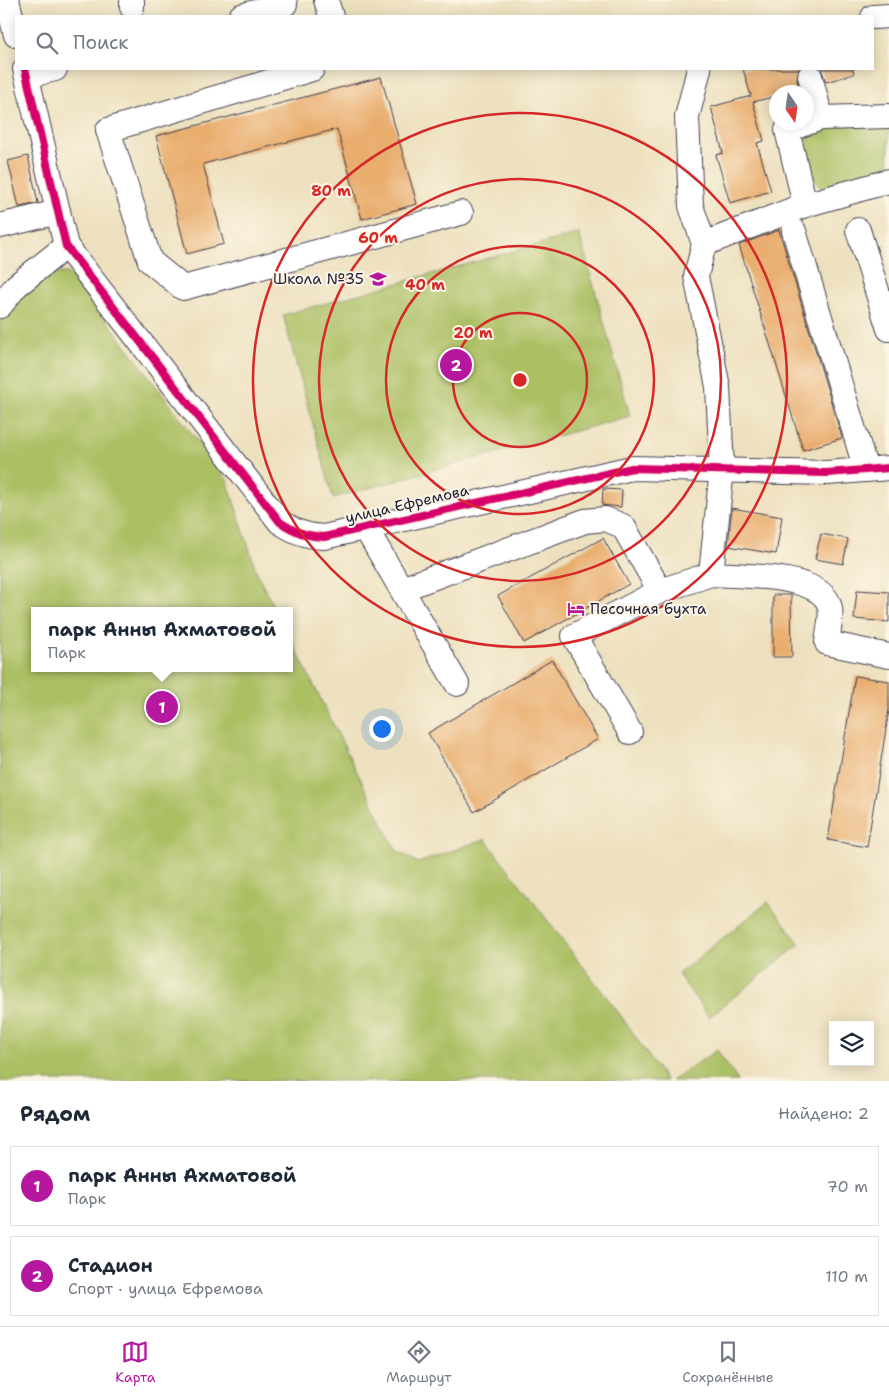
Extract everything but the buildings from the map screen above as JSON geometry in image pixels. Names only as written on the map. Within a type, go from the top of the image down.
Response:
[{"type":"street","points":[[7,0],[15,31]]},
{"type":"street","points":[[245,15],[285,4],[283,0]]},
{"type":"street","points":[[326,0],[331,15]]},
{"type":"street","points":[[874,17],[889,16]]},
{"type":"street","points":[[0,306],[16,286],[66,246],[26,73],[48,70]]},
{"type":"street","points":[[309,70],[108,130],[150,261],[183,288],[460,213]]},
{"type":"street","points":[[699,70],[687,117],[691,206],[704,244],[696,276],[718,387],[722,469],[710,574]]},
{"type":"street","points":[[810,76],[821,118]]},
{"type":"street","points":[[806,205],[787,130],[821,118],[889,116]]},
{"type":"street","points":[[704,244],[806,205],[889,181]]},
{"type":"street","points":[[0,226],[58,212]]},
{"type":"street","points":[[794,230],[878,469]]},
{"type":"street","points":[[858,230],[889,329]]},
{"type":"street","name":"улица Ефремова","points":[[66,246],[280,522],[293,531],[308,536],[324,537],[632,468],[722,469],[827,474],[878,469]]},
{"type":"street","points":[[402,589],[585,521],[605,519],[623,526],[660,591]]},
{"type":"street","points":[[366,527],[457,684]]},
{"type":"street","points":[[630,732],[574,636],[660,591],[710,574],[801,582],[818,590],[830,607],[827,643],[889,656]]},
{"type":"green space","points":[[889,123],[889,172],[824,190],[809,177],[797,135],[807,130],[814,130],[815,126]]},
{"type":"green space","points":[[579,233],[630,416],[333,498],[283,315]]},
{"type":"green space","points":[[42,273],[68,273],[99,310],[227,480],[258,576],[274,607],[31,607],[31,672],[293,672],[293,644],[396,850],[418,863],[485,839],[621,1016],[666,1081],[0,1081],[0,322]]},
{"type":"green space","points":[[768,902],[800,944],[709,1017],[678,974]]},
{"type":"green space","points":[[717,1050],[738,1081],[671,1081]]},
{"type":"cycle path","points":[[25,70],[66,246],[280,522],[296,531],[312,536],[324,537],[632,468],[827,473],[889,468]]},
{"type":"place","name":"Школа №35","points":[[378,279]]},
{"type":"place","name":"Стадион","points":[[456,365]]},
{"type":"place","name":"Песочная бухта","points":[[576,609]]},
{"type":"place","name":"парк Анны Ахматовой","points":[[162,707]]}]
